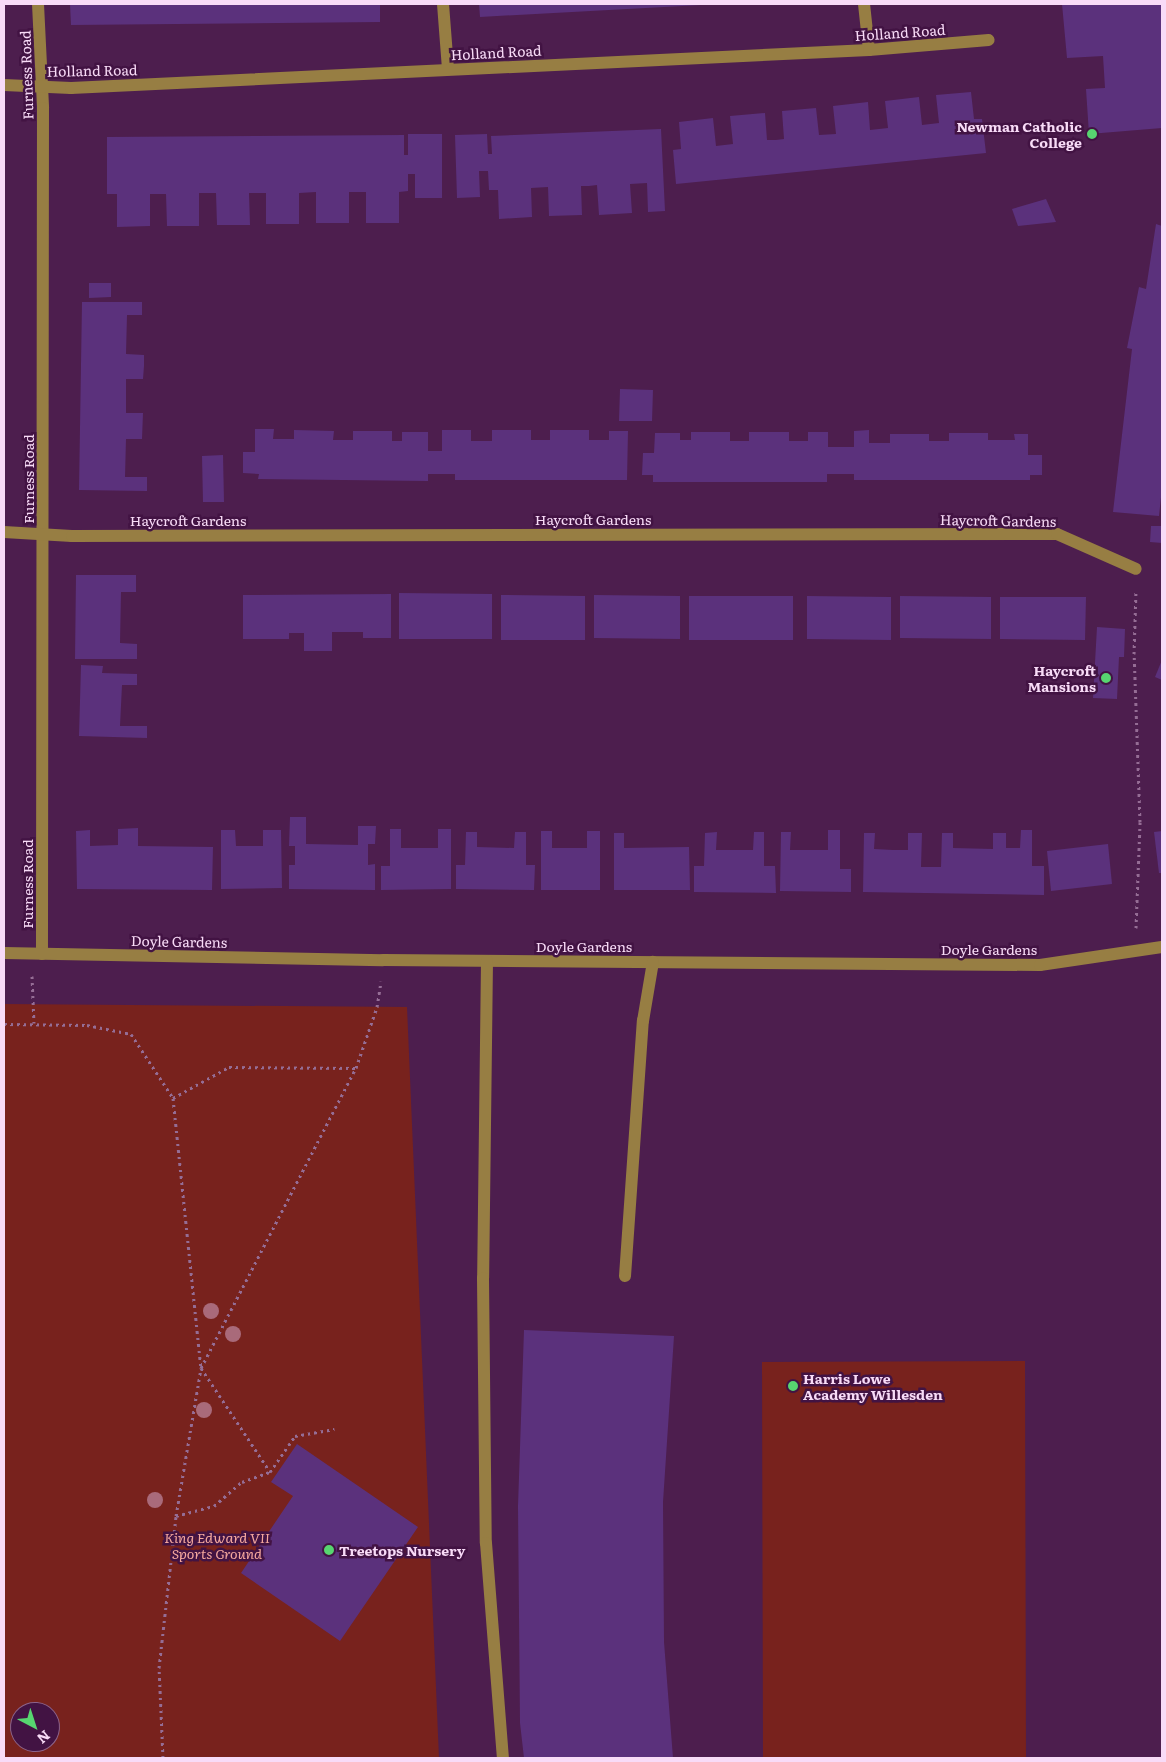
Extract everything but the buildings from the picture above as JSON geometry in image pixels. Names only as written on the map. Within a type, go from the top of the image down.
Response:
[{"type":"street","name":"Furness Road","points":[[38,4],[43,86],[42,954]]},
{"type":"street","points":[[443,4],[448,69]]},
{"type":"street","points":[[864,4],[869,50]]},
{"type":"street","name":"Holland Road","points":[[4,85],[71,88],[869,50],[989,40]]},
{"type":"street","name":"Haycroft Gardens","points":[[4,532],[72,536],[1058,534],[1136,569]]},
{"type":"street","name":"Doyle Gardens","points":[[4,953],[383,960],[1040,965],[1135,953],[1162,947]]},
{"type":"street","points":[[487,961],[483,1260],[486,1543],[504,1758]]},
{"type":"street","points":[[625,1276],[643,1022],[653,962]]},
{"type":"path","points":[[1135,953],[1140,822],[1134,654],[1136,569]]},
{"type":"path","points":[[34,1023],[32,973],[42,954]]},
{"type":"path","points":[[201,1368],[356,1068],[377,1007],[383,960]]},
{"type":"path","points":[[4,1024],[86,1025],[131,1034],[174,1098],[201,1368],[176,1516],[158,1668],[163,1758]]},
{"type":"path","points":[[174,1098],[229,1067],[356,1068]]},
{"type":"path","points":[[201,1368],[270,1472]]},
{"type":"path","points":[[176,1516],[214,1506],[242,1482],[270,1472],[295,1436],[334,1429]]},
{"type":"green space","name":"King Edward VII Sports Ground","points":[[4,1004],[407,1007],[439,1758],[4,1758]]},
{"type":"green space","points":[[1025,1361],[1026,1758],[763,1758],[762,1362]]},
{"type":"place","name":"Newman Catholic College","points":[[1092,134]]},
{"type":"place","name":"Haycroft Mansions","points":[[1106,678]]},
{"type":"place","name":"Harris Lowe Academy Willesden","points":[[793,1386]]},
{"type":"place","name":"Treetops Nursery","points":[[329,1550]]}]
